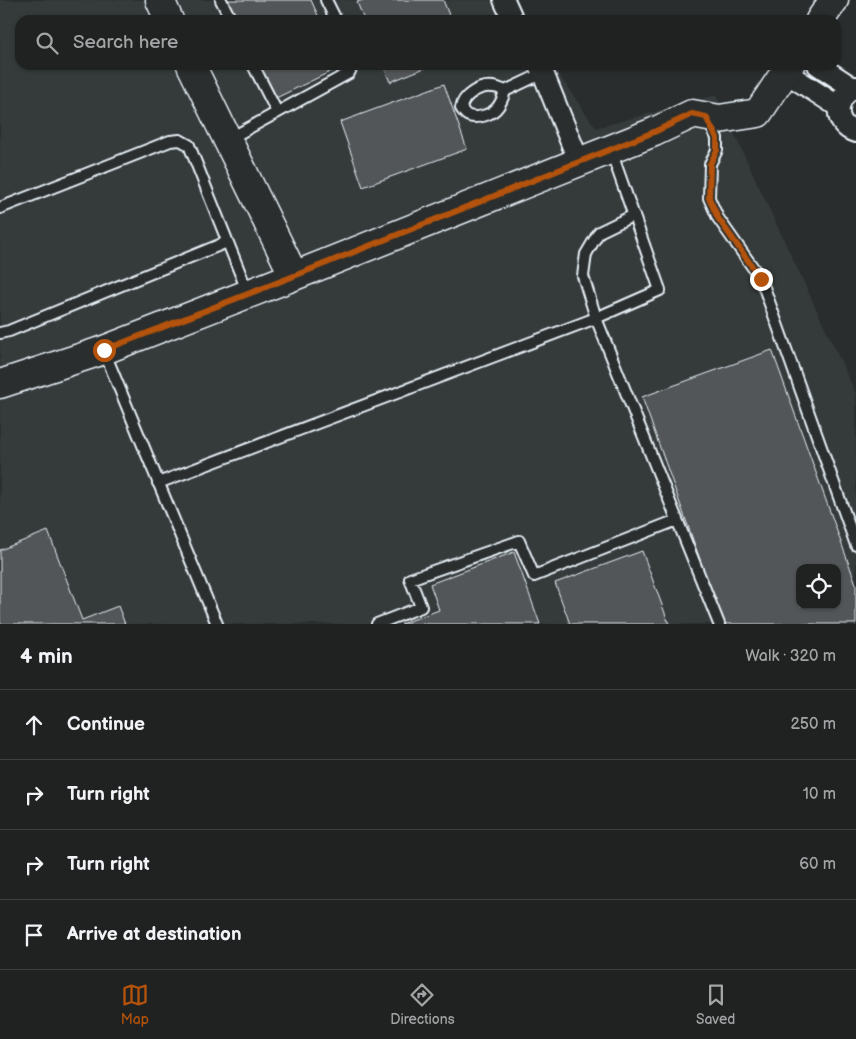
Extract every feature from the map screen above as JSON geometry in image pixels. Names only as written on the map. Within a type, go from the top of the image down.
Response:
[{"type":"street","points":[[160,0],[167,15]]},
{"type":"street","points":[[504,0],[511,15]]},
{"type":"street","points":[[824,15],[834,0]]},
{"type":"street","points":[[194,70],[294,276]]},
{"type":"street","points":[[541,70],[579,162]]},
{"type":"street","points":[[0,384],[104,350],[248,294],[611,150],[692,114],[719,119],[758,113],[787,70]]},
{"type":"street","points":[[789,70],[839,107]]},
{"type":"street","points":[[826,70],[854,88],[845,94],[841,100],[839,114],[846,127],[856,132]]},
{"type":"lane","points":[[221,0],[228,15]]},
{"type":"lane","points":[[326,0],[334,15]]},
{"type":"lane","points":[[256,70],[278,112]]},
{"type":"lane","points":[[228,139],[350,73],[351,70]]},
{"type":"lane","points":[[505,91],[539,70]]},
{"type":"lane","points":[[706,117],[717,138],[717,150],[710,164],[709,198],[718,218],[761,279],[856,545]]},
{"type":"lane","points":[[0,208],[170,141],[180,140],[189,145],[248,294]]},
{"type":"lane","points":[[158,482],[596,318],[660,290],[611,150]]},
{"type":"lane","points":[[634,215],[599,232],[586,254],[583,276],[596,318],[719,624]]},
{"type":"lane","points":[[0,334],[227,242]]},
{"type":"lane","points":[[104,350],[217,624]]},
{"type":"lane","points":[[377,624],[421,607],[410,579],[520,541],[534,576],[677,520]]},
{"type":"shaded area","points":[[0,0],[507,0],[518,15],[15,15],[15,70],[555,70],[596,128],[716,95],[856,394],[856,624],[0,624]]},
{"type":"building","points":[[227,0],[311,0],[318,15],[234,15]]},
{"type":"building","points":[[363,0],[443,0],[449,15],[362,15],[357,2]]},
{"type":"building","points":[[260,70],[334,70],[274,99]]},
{"type":"building","points":[[385,70],[420,70],[390,82]]},
{"type":"building","points":[[444,84],[467,149],[363,187],[340,122]]},
{"type":"building","points":[[772,350],[856,584],[856,624],[723,624],[642,397]]},
{"type":"building","points":[[48,531],[82,620],[118,606],[125,624],[0,624],[0,550]]},
{"type":"building","points":[[642,551],[669,624],[570,624],[555,583]]},
{"type":"building","points":[[514,552],[540,624],[401,624],[439,610],[430,584]]},
{"type":"route","points":[[104,350],[654,132],[692,114],[706,117],[717,138],[717,150],[710,164],[709,198],[718,218],[761,279]]}]
